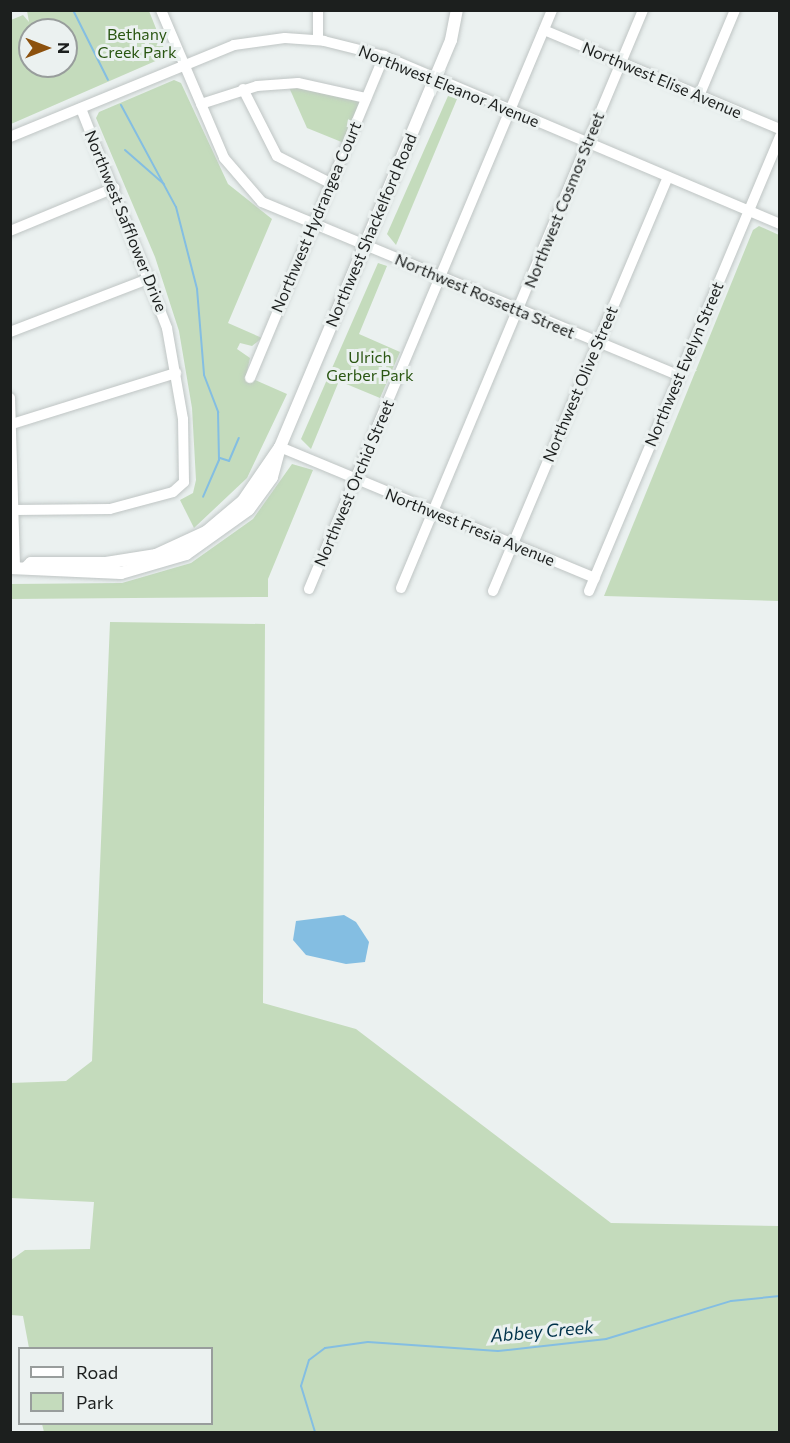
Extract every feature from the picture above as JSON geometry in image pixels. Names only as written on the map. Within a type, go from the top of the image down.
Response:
[{"type":"street","name":"Northwest Rossetta Street","points":[[161,10],[224,158],[248,192],[313,224],[679,376]]},
{"type":"street","points":[[318,10],[318,40]]},
{"type":"street","name":"Northwest Shackelford Road","points":[[17,568],[32,573],[121,573],[186,554],[249,509],[272,477],[280,447],[435,79],[458,10]]},
{"type":"street","name":"Northwest Orchid Street","points":[[309,590],[552,10]]},
{"type":"street","name":"Northwest Cosmos Street","points":[[401,588],[643,10]]},
{"type":"street","points":[[699,96],[735,10]]},
{"type":"street","name":"Northwest Elise Avenue","points":[[544,30],[780,129]]},
{"type":"street","name":"Northwest Eleanor Avenue","points":[[10,138],[183,64],[234,45],[318,40],[384,56],[780,224]]},
{"type":"street","name":"Northwest Hydrangea Court","points":[[250,378],[384,56]]},
{"type":"street","points":[[201,104],[243,89],[298,83],[366,98]]},
{"type":"street","points":[[243,89],[277,156],[330,183]]},
{"type":"street","name":"Northwest Safflower Drive","points":[[15,510],[110,509],[181,488],[183,419],[176,373],[151,278],[81,108]]},
{"type":"street","name":"Northwest Evelyn Street","points":[[589,591],[780,137]]},
{"type":"street","name":"Northwest Olive Street","points":[[493,591],[668,177]]},
{"type":"street","points":[[10,231],[114,188]]},
{"type":"street","points":[[10,332],[151,278]]},
{"type":"street","points":[[12,424],[176,373]]},
{"type":"street","points":[[10,398],[17,568]]},
{"type":"street","name":"Northwest Fresia Avenue","points":[[280,447],[595,578]]},
{"type":"green space","name":"Bethany Creek Park","points":[[27,11],[149,11],[167,56],[11,124],[11,20],[23,15],[26,18],[18,18],[18,78],[78,78],[78,18],[28,18]]},
{"type":"green space","points":[[174,80],[181,83],[228,184],[272,219],[228,323],[262,338],[252,346],[240,343],[237,349],[250,358],[246,376],[287,394],[247,478],[194,528],[180,500],[193,493],[196,480],[192,408],[179,331],[155,257],[96,118],[99,112]]},
{"type":"green space","points":[[288,85],[356,96],[360,103],[344,143],[307,128]]},
{"type":"green space","points":[[448,96],[457,99],[396,245],[387,234]]},
{"type":"green space","points":[[759,226],[779,235],[779,601],[604,596],[753,230]]},
{"type":"green space","name":"Ulrich Gerber Park","points":[[378,263],[387,266],[359,334],[400,352],[380,398],[339,381],[311,449],[301,439]]},
{"type":"green space","points":[[292,464],[313,470],[268,579],[268,597],[11,599],[11,584],[122,583],[191,563],[253,519]]},
{"type":"green space","points":[[110,622],[265,624],[263,1003],[356,1029],[611,1223],[779,1226],[779,1432],[44,1432],[42,1425],[213,1425],[213,1347],[29,1347],[23,1316],[11,1315],[11,1260],[25,1250],[90,1249],[94,1202],[11,1198],[10,1083],[66,1081],[92,1061]]},
{"type":"water","points":[[344,915],[356,922],[369,942],[365,962],[346,964],[306,955],[293,940],[296,921]]},
{"type":"waterway","points":[[73,10],[108,80]]},
{"type":"waterway","points":[[121,105],[176,207],[197,289],[204,375],[218,412],[219,460],[203,497]]},
{"type":"waterway","points":[[125,150],[164,184]]},
{"type":"waterway","points":[[220,458],[229,461],[239,438]]},
{"type":"waterway","name":"Abbey Creek","points":[[315,1432],[301,1386],[309,1360],[325,1348],[368,1342],[498,1351],[606,1339],[731,1301],[780,1296]]}]
